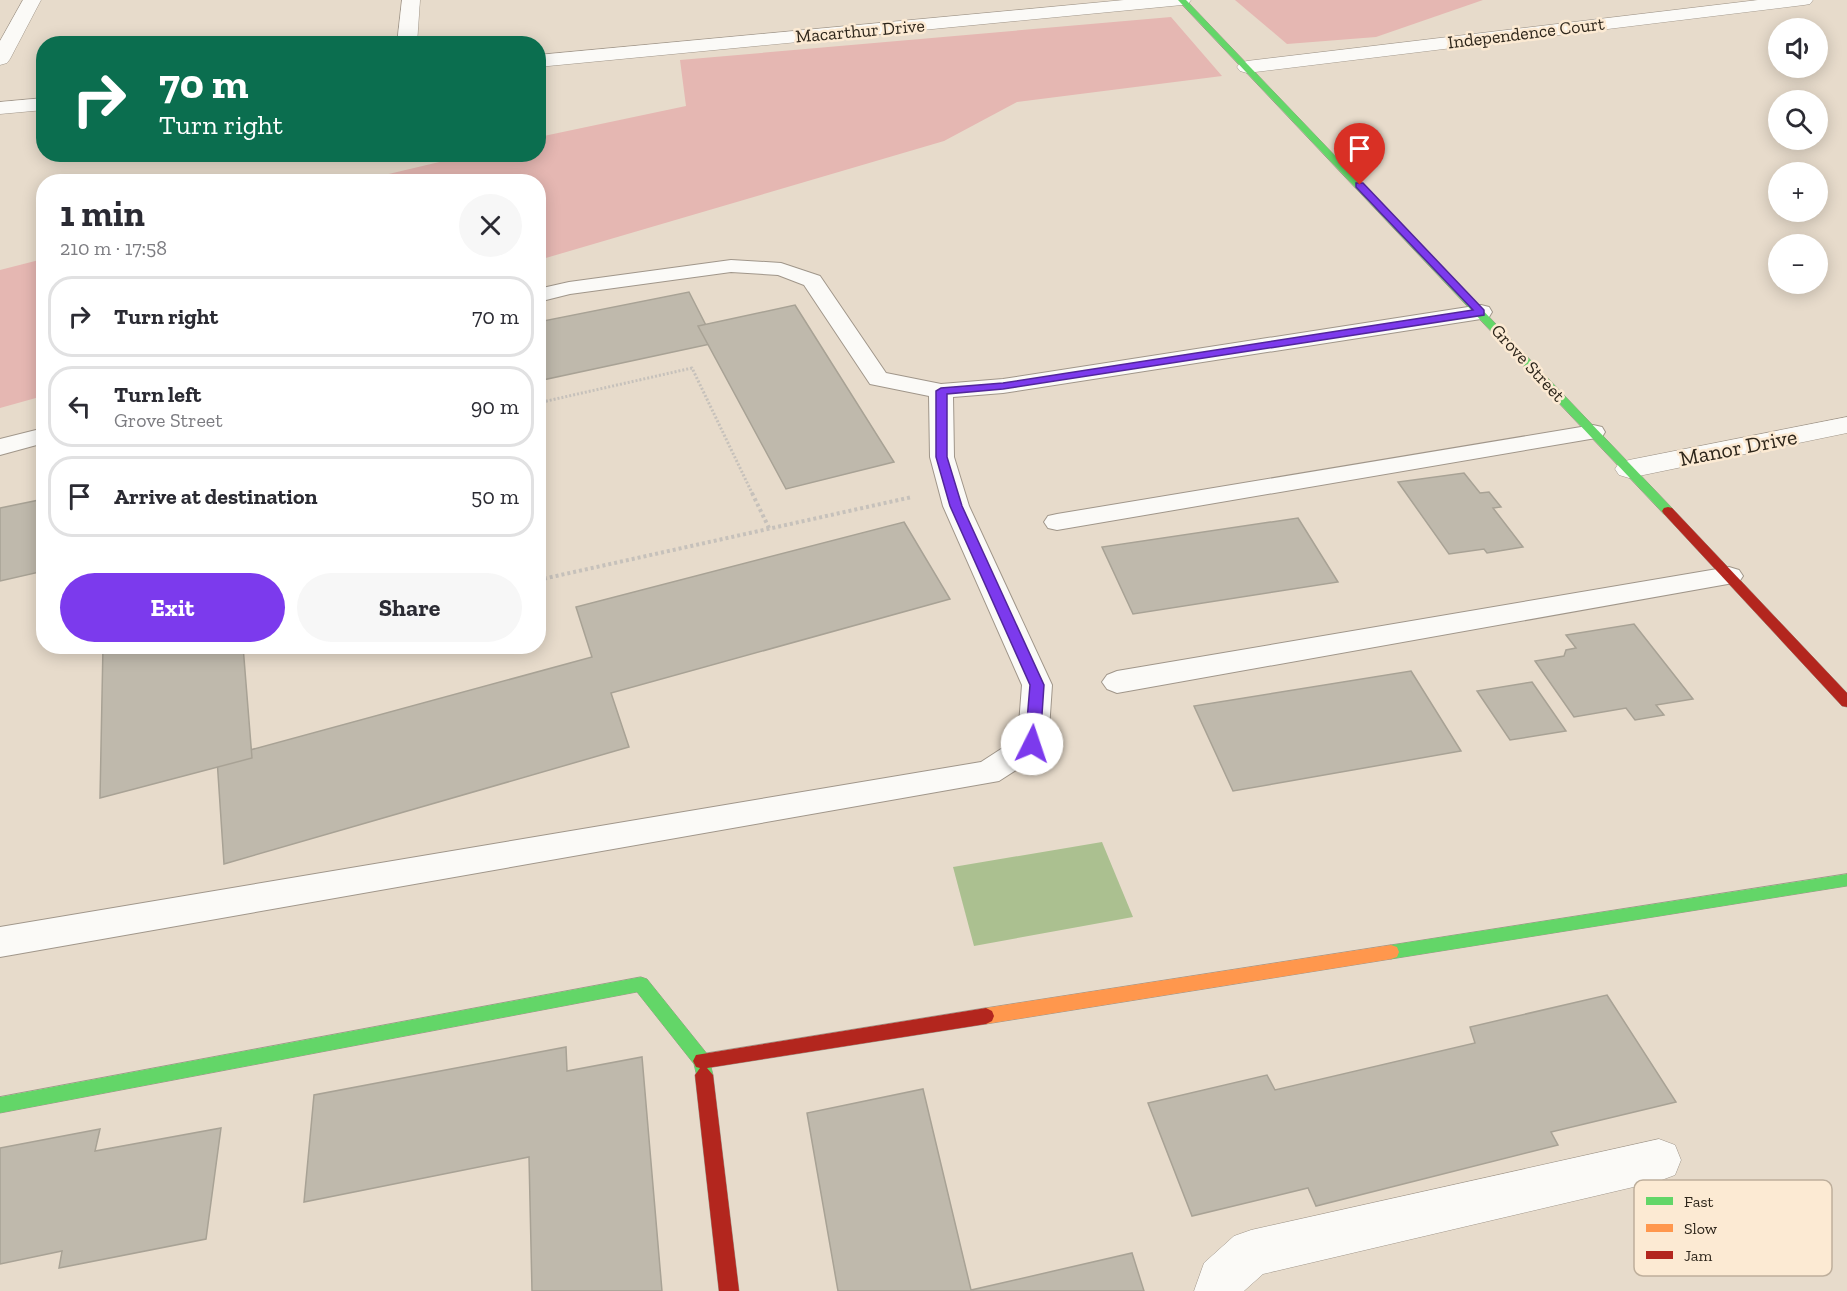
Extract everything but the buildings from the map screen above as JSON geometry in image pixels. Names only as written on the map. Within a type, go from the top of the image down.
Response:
[{"type":"street","points":[[0,59],[32,0]]},
{"type":"street","points":[[408,36],[411,0]]},
{"type":"street","name":"Macarthur Drive","points":[[546,60],[1182,0]]},
{"type":"street","name":"Grove Street","points":[[1182,0],[1629,469],[1847,702]]},
{"type":"street","name":"Independence Court","points":[[1247,67],[1804,0]]},
{"type":"street","points":[[0,108],[36,105]]},
{"type":"street","name":"Manor Drive","points":[[1629,469],[1847,425]]},
{"type":"street","points":[[702,1061],[1847,880]]},
{"type":"street","points":[[0,1105],[641,984],[702,1061],[729,1291]]},
{"type":"street","points":[[1218,1291],[1221,1280],[1251,1253],[1659,1160]]},
{"type":"lane","points":[[546,294],[569,288],[731,266],[781,269],[812,280],[878,379],[941,391],[1003,386],[1480,312]]},
{"type":"lane","points":[[0,942],[988,773],[1032,744],[1037,685],[956,506],[942,457],[941,391]]},
{"type":"lane","points":[[1057,522],[1593,432]]},
{"type":"lane","points":[[0,447],[36,437]]},
{"type":"lane","points":[[1117,682],[1729,576]]},
{"type":"path","points":[[546,401],[692,368],[769,528]]},
{"type":"path","points":[[546,578],[951,488]]},
{"type":"shaded area","points":[[1235,0],[1483,0],[1376,37],[1287,44]]},
{"type":"shaded area","points":[[1171,17],[1222,76],[1017,102],[944,141],[546,258],[546,174],[389,174],[439,162],[546,162],[546,136],[686,106],[680,60]]},
{"type":"shaded area","points":[[36,261],[36,398],[0,408],[0,270]]},
{"type":"shaded area","points":[[1102,842],[1133,917],[974,946],[953,867]]},
{"type":"traffic: fast","points":[[1182,0],[1668,511]]},
{"type":"traffic: fast","points":[[1391,952],[1847,880]]},
{"type":"traffic: fast","points":[[0,1105],[641,984],[702,1061],[704,1075]]},
{"type":"traffic: slow","points":[[986,1016],[1391,952]]},
{"type":"traffic: jam","points":[[1668,511],[1847,702]]},
{"type":"traffic: jam","points":[[702,1061],[986,1016]]},
{"type":"traffic: jam","points":[[704,1075],[729,1291]]},
{"type":"route","points":[[1032,744],[1037,685],[956,506],[942,457],[941,391],[1003,386],[1480,312],[1360,185]]}]
